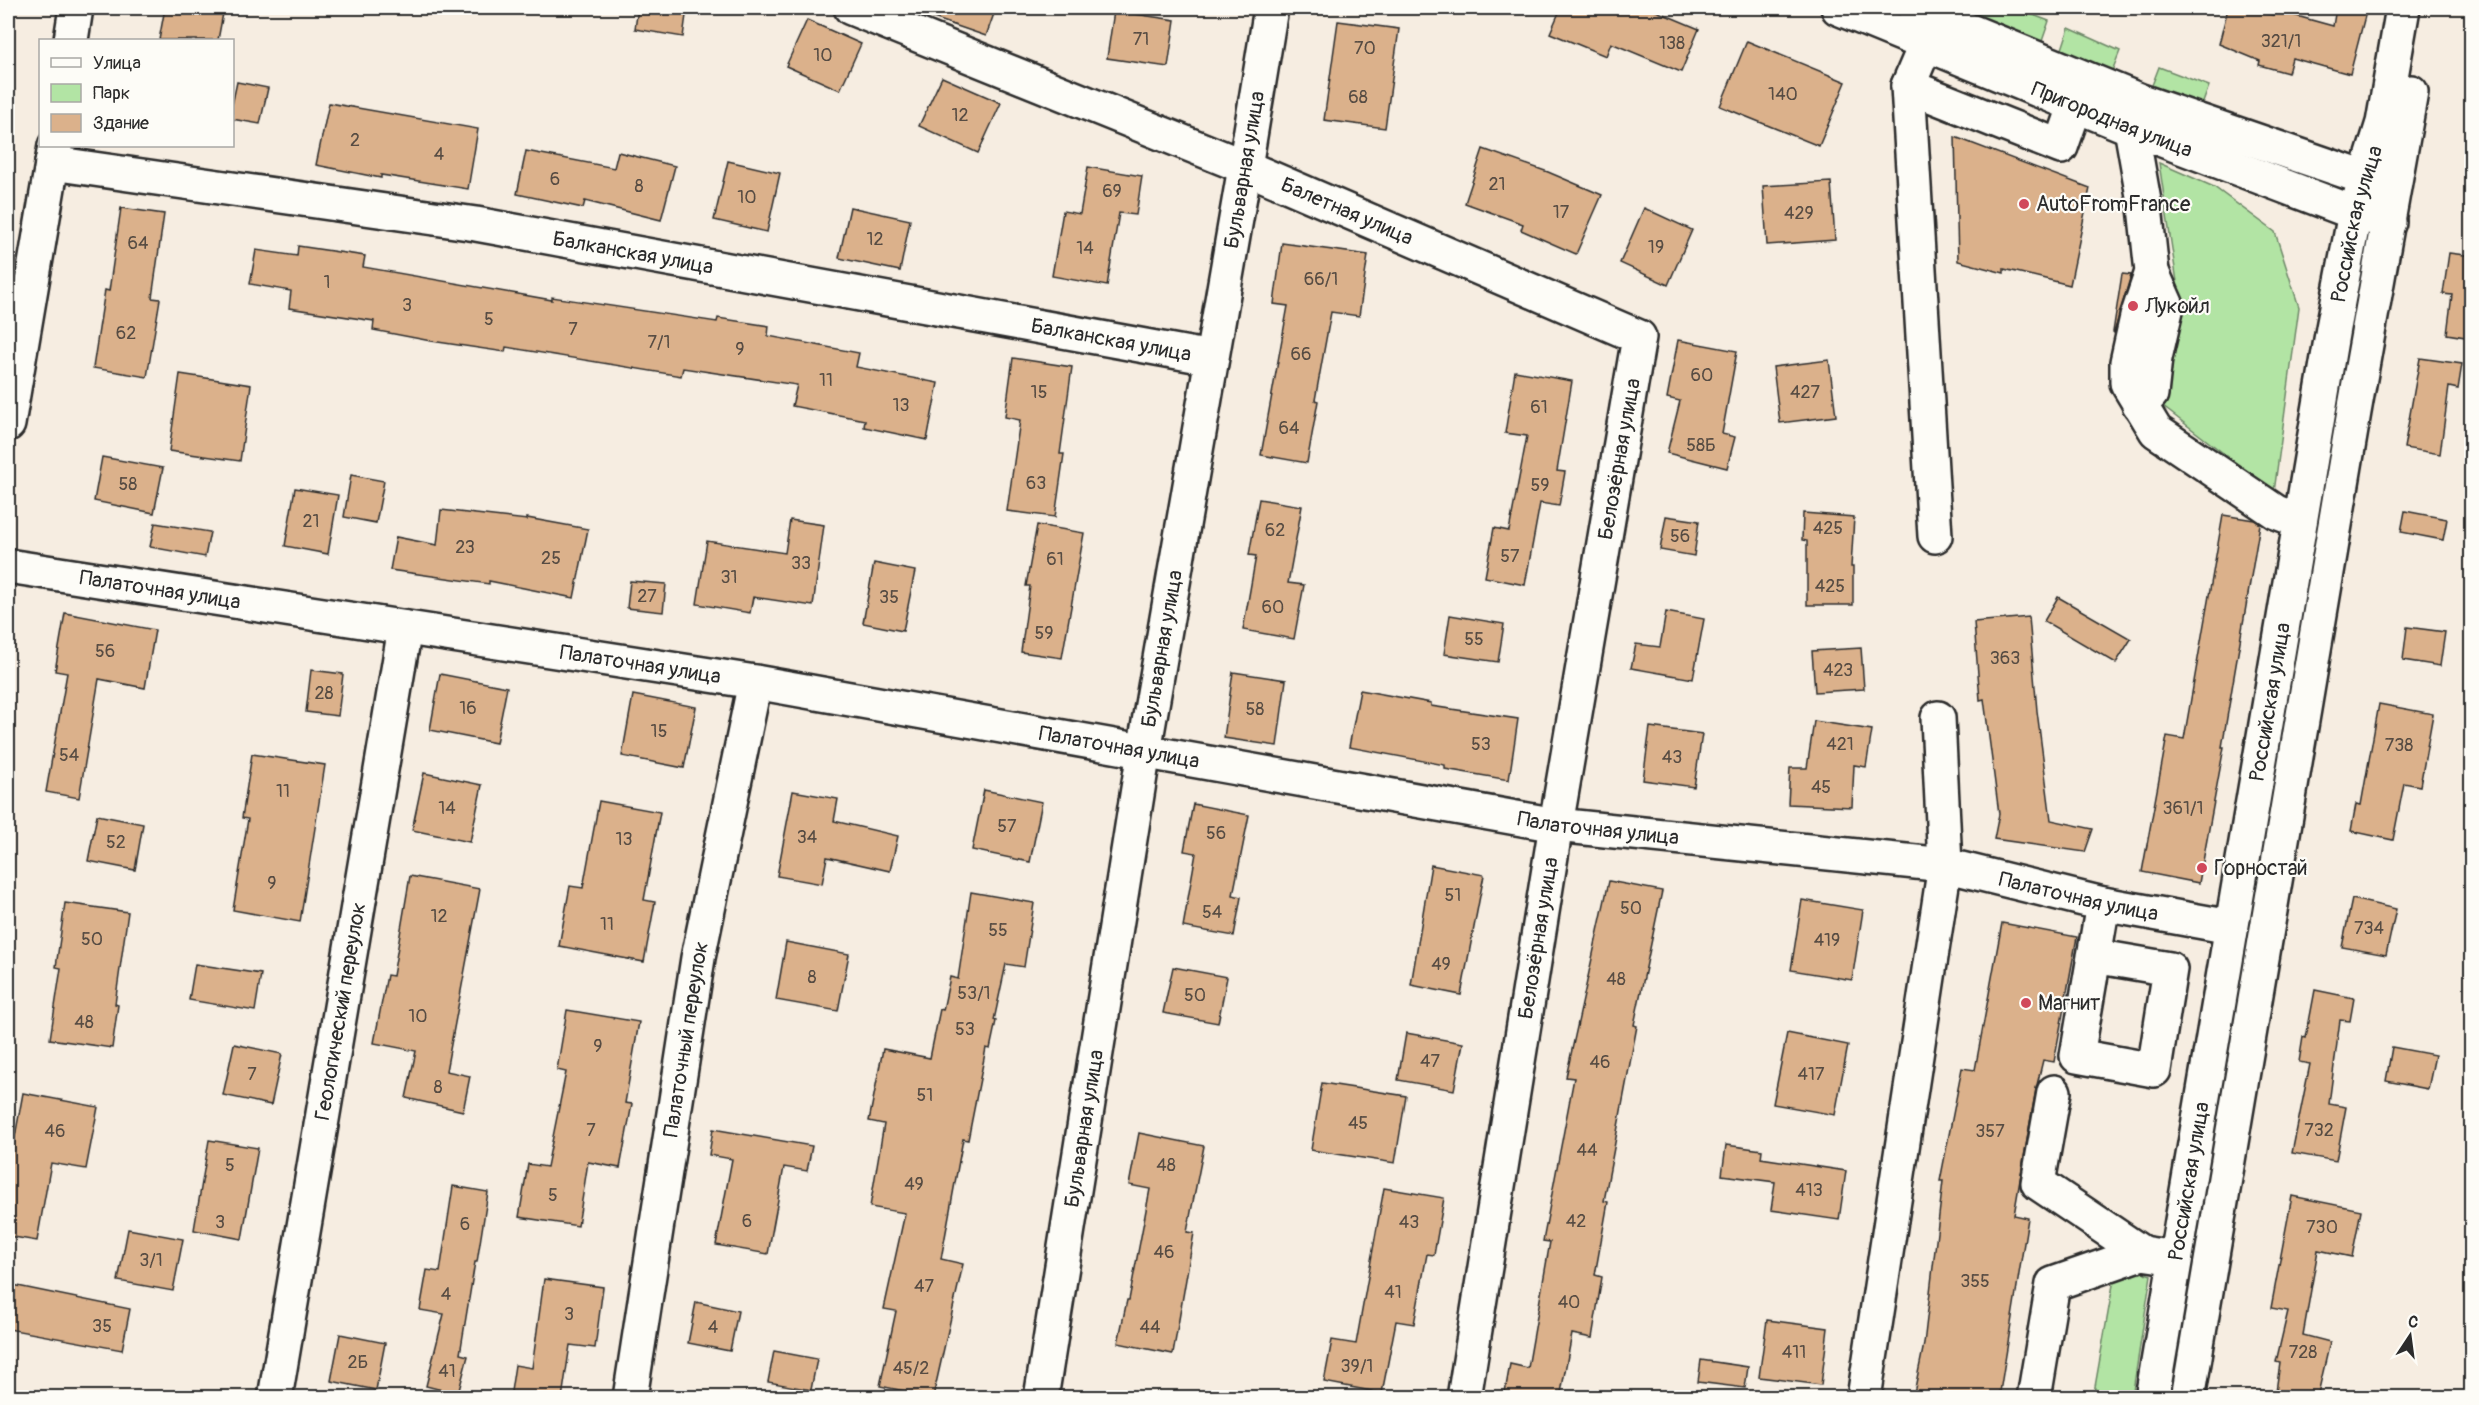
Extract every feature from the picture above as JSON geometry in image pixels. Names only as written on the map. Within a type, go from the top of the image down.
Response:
[{"type":"street","points":[[71,39],[76,8]]},
{"type":"street","name":"Балетная улица","points":[[851,8],[1245,167],[1639,337]]},
{"type":"street","name":"Бульварная улица","points":[[1041,1398],[1144,751],[1271,8]]},
{"type":"street","name":"Пригородная улица","points":[[1838,8],[2131,128],[2355,213],[2389,222]]},
{"type":"street","name":"Пригородная улица","points":[[1914,8],[2142,101],[2365,178],[2396,184]]},
{"type":"street","name":"Российская улица","points":[[2152,1398],[2300,521],[2355,213],[2383,123],[2403,8]]},
{"type":"street","name":"Российская улица","points":[[2188,1398],[2354,412],[2396,184],[2425,8]]},
{"type":"street","points":[[1926,44],[1908,86],[1935,536]]},
{"type":"street","points":[[1908,86],[2061,147],[2076,104]]},
{"type":"street","points":[[2131,128],[2145,207],[2152,272],[2137,317],[2127,362],[2127,383],[2156,431],[2276,512],[2300,521]]},
{"type":"street","points":[[8,424],[53,154]]},
{"type":"street","name":"Балканская улица","points":[[53,154],[476,224],[1211,358]]},
{"type":"street","name":"Белозёрная улица","points":[[1464,1398],[1556,825],[1639,337]]},
{"type":"street","name":"Палаточная улица","points":[[8,566],[755,682],[1556,825],[1944,865],[2103,904],[2267,933]]},
{"type":"street","name":"Геологический переулок","points":[[275,1398],[405,627]]},
{"type":"street","name":"Палаточный переулок","points":[[630,1398],[698,958],[755,682]]},
{"type":"street","points":[[1864,1398],[1944,865],[1938,718]]},
{"type":"street","points":[[2094,956],[2103,904]]},
{"type":"street","points":[[2054,1092],[2038,1183],[2142,1253],[2175,1258]]},
{"type":"street","points":[[2034,1398],[2053,1284],[2142,1253]]},
{"type":"green space","points":[[1973,8],[2015,8],[2049,21],[2041,44],[1969,15]]},
{"type":"green space","points":[[2069,28],[2120,51],[2110,76],[2061,52]]},
{"type":"green space","points":[[2159,67],[2209,86],[2201,108],[2151,88]]},
{"type":"green space","points":[[2159,163],[2214,187],[2275,232],[2299,307],[2274,492],[2158,403],[2179,295]]},
{"type":"green space","points":[[2134,1269],[2151,1275],[2132,1397],[2093,1398],[2114,1279]]},
{"type":"building","points":[[165,8],[224,8],[218,39],[159,39]]},
{"type":"building","points":[[638,8],[687,8],[683,37],[635,29]]},
{"type":"building","points":[[914,8],[996,8],[986,36],[913,11]]},
{"type":"building","points":[[1561,8],[1649,8],[1699,29],[1681,72],[1611,43],[1606,56],[1550,33]]},
{"type":"building","points":[[2228,8],[2273,15],[2275,10],[2333,26],[2336,8],[2367,8],[2350,74],[2292,58],[2288,73],[2259,65],[2260,61],[2219,44]]},
{"type":"building","points":[[1114,11],[1175,20],[1168,67],[1107,58]]},
{"type":"building","points":[[807,20],[861,44],[840,90],[786,66]]},
{"type":"building","points":[[1338,21],[1399,29],[1385,128],[1324,120]]},
{"type":"building","points":[[1747,41],[1846,82],[1819,146],[1720,106]]},
{"type":"building","points":[[942,77],[1001,103],[978,153],[919,126]]},
{"type":"building","points":[[237,82],[268,88],[260,124],[234,119],[234,96]]},
{"type":"building","points":[[329,103],[478,129],[468,189],[381,175],[381,178],[316,165]]},
{"type":"building","points":[[1955,137],[2090,188],[2070,285],[2004,269],[2004,273],[1958,261]]},
{"type":"building","points":[[1483,149],[1548,172],[1602,195],[1576,254],[1521,230],[1523,224],[1465,203]]},
{"type":"building","points":[[526,151],[614,168],[618,152],[675,166],[661,220],[585,201],[583,208],[517,194]]},
{"type":"building","points":[[728,161],[780,173],[767,232],[714,220]]},
{"type":"building","points":[[1088,167],[1142,176],[1136,215],[1119,213],[1107,286],[1052,276],[1063,211],[1080,214]]},
{"type":"building","points":[[1831,182],[1835,240],[1767,245],[1763,186]]},
{"type":"building","points":[[850,207],[910,220],[900,271],[839,258]]},
{"type":"building","points":[[121,208],[164,214],[152,298],[160,299],[147,377],[93,368],[105,290],[109,291]]},
{"type":"building","points":[[1644,208],[1692,230],[1668,285],[1620,263]]},
{"type":"building","points":[[1282,243],[1368,255],[1359,316],[1331,312],[1315,400],[1318,401],[1307,463],[1261,455],[1288,306],[1274,304]]},
{"type":"building","points":[[298,246],[365,256],[363,267],[552,300],[552,297],[717,322],[718,318],[769,326],[768,336],[859,353],[856,367],[938,383],[927,440],[864,427],[865,420],[792,406],[797,385],[683,368],[681,376],[506,347],[505,352],[431,341],[373,330],[374,321],[289,308],[291,291],[250,284],[256,250],[297,256]]},
{"type":"building","points":[[2449,253],[2472,256],[2472,338],[2447,334],[2452,295],[2443,294]]},
{"type":"building","points":[[2122,274],[2131,275],[2114,333],[2113,332]]},
{"type":"building","points":[[1678,340],[1737,351],[1722,434],[1735,437],[1727,468],[1667,453],[1680,401],[1667,398]]},
{"type":"building","points":[[1013,358],[1072,367],[1060,454],[1064,454],[1055,517],[1007,511],[1020,420],[1005,417]]},
{"type":"building","points":[[2420,358],[2462,364],[2458,389],[2449,387],[2440,454],[2404,448]]},
{"type":"building","points":[[1829,360],[1836,416],[1780,423],[1773,367]]},
{"type":"building","points":[[1515,371],[1572,381],[1557,471],[1565,472],[1559,506],[1540,503],[1525,585],[1485,577],[1494,528],[1509,531],[1527,436],[1505,433]]},
{"type":"building","points":[[180,374],[251,385],[240,461],[169,451]]},
{"type":"building","points":[[102,457],[163,468],[154,513],[94,501]]},
{"type":"building","points":[[351,475],[384,481],[376,523],[344,517]]},
{"type":"building","points":[[295,488],[338,495],[328,554],[285,546]]},
{"type":"building","points":[[1259,499],[1302,506],[1288,583],[1304,585],[1294,639],[1243,630],[1256,556],[1249,555]]},
{"type":"building","points":[[441,510],[527,520],[527,518],[588,529],[574,598],[489,581],[489,584],[390,570],[396,537],[437,545]]},
{"type":"building","points":[[2405,511],[2447,519],[2443,540],[2401,532]]},
{"type":"building","points":[[1803,513],[1854,517],[1851,567],[1853,567],[1853,605],[1807,605],[1807,541],[1802,540]]},
{"type":"building","points":[[2223,515],[2254,520],[2260,524],[2222,747],[2224,747],[2199,883],[2142,872],[2167,736],[2184,739]]},
{"type":"building","points":[[1666,516],[1699,521],[1694,556],[1660,550]]},
{"type":"building","points":[[790,520],[824,525],[813,606],[753,597],[750,613],[697,604],[707,541],[785,553]]},
{"type":"building","points":[[155,523],[210,532],[205,557],[150,547]]},
{"type":"building","points":[[1037,525],[1084,533],[1062,658],[1021,652],[1030,586],[1026,586]]},
{"type":"building","points":[[874,563],[915,571],[903,631],[863,623]]},
{"type":"building","points":[[630,581],[666,584],[663,612],[627,608]]},
{"type":"building","points":[[2058,597],[2131,639],[2116,663],[2044,621]]},
{"type":"building","points":[[1666,612],[1704,619],[1693,679],[1631,668],[1636,644],[1660,647]]},
{"type":"building","points":[[65,613],[155,630],[145,688],[99,679],[79,798],[46,792],[67,673],[55,671]]},
{"type":"building","points":[[1450,615],[1504,624],[1498,662],[1444,654]]},
{"type":"building","points":[[2029,617],[2037,711],[2051,820],[2093,829],[2085,852],[1994,839],[1999,814],[1984,699],[1980,700],[1974,622]]},
{"type":"building","points":[[2407,627],[2445,632],[2440,666],[2403,660]]},
{"type":"building","points":[[1861,648],[1864,689],[1815,692],[1812,651]]},
{"type":"building","points":[[311,670],[343,674],[338,716],[306,712]]},
{"type":"building","points":[[1233,672],[1286,680],[1277,746],[1224,738]]},
{"type":"building","points":[[440,674],[507,687],[496,743],[430,730]]},
{"type":"building","points":[[1360,690],[1431,703],[1431,706],[1518,719],[1509,780],[1445,769],[1445,765],[1349,747]]},
{"type":"building","points":[[633,695],[696,707],[684,768],[622,756]]},
{"type":"building","points":[[2379,704],[2433,714],[2420,786],[2404,783],[2393,840],[2351,831],[2356,804],[2361,805]]},
{"type":"building","points":[[1814,721],[1872,730],[1866,767],[1854,765],[1852,807],[1788,804],[1790,768],[1807,768]]},
{"type":"building","points":[[1650,727],[1702,734],[1694,787],[1643,780]]},
{"type":"building","points":[[252,754],[325,765],[300,922],[233,910],[248,819],[242,818]]},
{"type":"building","points":[[424,773],[482,785],[470,842],[412,830]]},
{"type":"building","points":[[984,790],[1042,802],[1030,862],[972,850]]},
{"type":"building","points":[[793,791],[838,799],[834,821],[898,836],[890,871],[827,857],[822,884],[777,876]]},
{"type":"building","points":[[599,801],[660,812],[644,900],[655,902],[644,962],[559,946],[570,886],[583,888]]},
{"type":"building","points":[[1193,804],[1249,815],[1233,895],[1241,897],[1234,936],[1183,927],[1196,853],[1184,851]]},
{"type":"building","points":[[97,815],[143,824],[135,870],[88,861]]},
{"type":"building","points":[[1431,865],[1484,875],[1461,995],[1411,985]]},
{"type":"building","points":[[410,876],[480,889],[446,1071],[470,1076],[463,1111],[406,1098],[416,1051],[374,1043],[387,975],[393,976]]},
{"type":"building","points":[[1609,881],[1662,891],[1634,1025],[1637,1026],[1604,1201],[1608,1202],[1595,1275],[1602,1277],[1592,1338],[1572,1334],[1560,1398],[1504,1398],[1510,1364],[1528,1368],[1550,1242],[1543,1241],[1574,1078],[1566,1077]]},
{"type":"building","points":[[971,892],[1034,903],[1024,967],[1006,964],[990,1049],[986,1048],[968,1140],[963,1139],[941,1259],[963,1264],[933,1397],[880,1386],[896,1311],[884,1309],[905,1213],[870,1207],[884,1124],[869,1121],[883,1049],[930,1058],[940,1009],[943,1010],[950,977],[958,979]]},
{"type":"building","points":[[2352,899],[2396,909],[2386,955],[2342,947]]},
{"type":"building","points":[[1802,900],[1863,910],[1852,980],[1791,970]]},
{"type":"building","points":[[65,903],[128,912],[115,1004],[118,1005],[112,1048],[50,1039],[61,968],[56,967]]},
{"type":"building","points":[[2002,923],[2077,937],[2054,1062],[2043,1060],[2036,1089],[2014,1215],[2028,1218],[1999,1398],[1913,1398],[1924,1344],[1943,1181],[1940,1181],[1962,1068],[1975,1070]]},
{"type":"building","points":[[786,942],[849,954],[838,1011],[776,1000]]},
{"type":"building","points":[[195,964],[261,974],[255,1011],[189,1000]]},
{"type":"building","points":[[1173,967],[1227,977],[1218,1023],[1163,1013]]},
{"type":"building","points":[[2315,990],[2354,998],[2350,1021],[2340,1020],[2329,1104],[2346,1107],[2336,1161],[2292,1153],[2310,1064],[2299,1062]]},
{"type":"building","points":[[567,1010],[639,1022],[625,1103],[632,1104],[620,1168],[588,1162],[578,1226],[519,1217],[528,1164],[547,1167],[566,1072],[557,1070]]},
{"type":"building","points":[[1406,1033],[1463,1043],[1454,1090],[1398,1080]]},
{"type":"building","points":[[1787,1033],[1848,1045],[1835,1115],[1773,1104]]},
{"type":"building","points":[[234,1044],[282,1054],[271,1105],[223,1095]]},
{"type":"building","points":[[2392,1047],[2435,1055],[2428,1089],[2386,1081]]},
{"type":"building","points":[[1322,1083],[1406,1096],[1395,1163],[1311,1150]]},
{"type":"building","points":[[23,1093],[98,1107],[86,1169],[51,1163],[37,1241],[8,1236],[8,1175]]},
{"type":"building","points":[[713,1129],[812,1146],[807,1171],[784,1167],[768,1254],[716,1245],[732,1159],[709,1155]]},
{"type":"building","points":[[1139,1133],[1204,1146],[1187,1232],[1194,1233],[1173,1354],[1118,1343],[1127,1300],[1129,1300],[1150,1189],[1129,1185]]},
{"type":"building","points":[[209,1140],[258,1148],[242,1239],[194,1230]]},
{"type":"building","points":[[1726,1145],[1762,1150],[1761,1158],[1846,1171],[1839,1220],[1771,1210],[1775,1182],[1722,1175]]},
{"type":"building","points":[[453,1186],[488,1192],[460,1354],[468,1356],[458,1394],[426,1386],[444,1314],[420,1310],[427,1270],[440,1272]]},
{"type":"building","points":[[1384,1188],[1444,1198],[1434,1255],[1427,1254],[1414,1324],[1396,1321],[1382,1393],[1324,1382],[1332,1340],[1356,1344]]},
{"type":"building","points":[[2292,1196],[2361,1210],[2352,1257],[2318,1250],[2303,1335],[2330,1342],[2317,1398],[2275,1398],[2280,1363],[2276,1362],[2288,1311],[2271,1308]]},
{"type":"building","points":[[128,1229],[183,1239],[173,1291],[118,1281]]},
{"type":"building","points":[[544,1279],[603,1287],[595,1348],[570,1345],[562,1398],[510,1398],[515,1365],[532,1368]]},
{"type":"building","points":[[8,1284],[130,1309],[122,1350],[8,1329]]},
{"type":"building","points":[[696,1302],[738,1311],[730,1351],[688,1343]]},
{"type":"building","points":[[1767,1320],[1828,1328],[1821,1385],[1759,1377]]},
{"type":"building","points":[[340,1334],[385,1343],[376,1390],[331,1381]]},
{"type":"building","points":[[774,1351],[817,1359],[811,1390],[768,1382]]},
{"type":"building","points":[[1701,1360],[1748,1367],[1745,1388],[1698,1382]]},
{"type":"place","name":"AutoFromFrance","points":[[2024,204]]},
{"type":"place","name":"Лукойл","points":[[2133,306]]},
{"type":"place","name":"Горностай","points":[[2202,868]]},
{"type":"place","name":"Магнит","points":[[2026,1003]]}]
